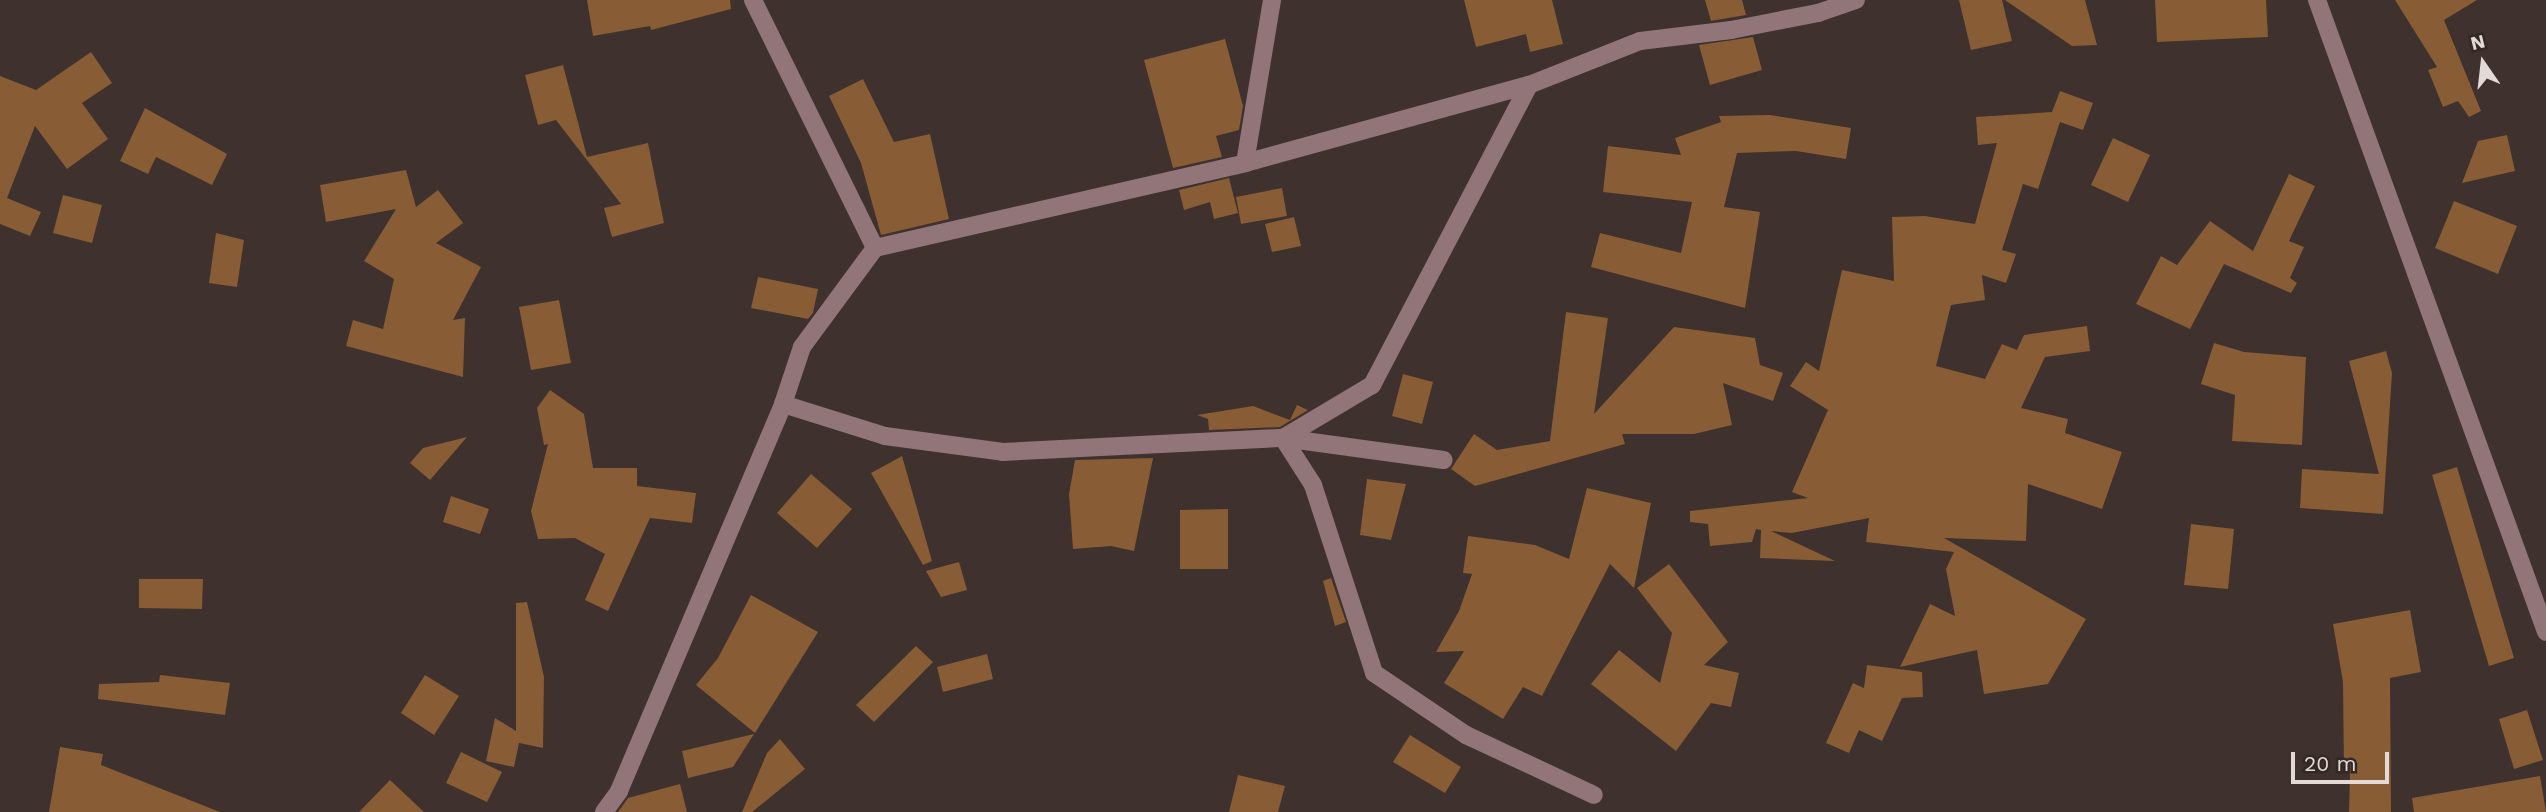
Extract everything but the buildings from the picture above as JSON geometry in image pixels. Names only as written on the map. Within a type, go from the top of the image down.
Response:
[{"type":"street","points":[[753,0],[875,248]]},
{"type":"street","points":[[1245,163],[1272,0]]},
{"type":"street","points":[[604,812],[619,791],[783,404],[802,347],[875,248],[1245,163],[1529,85],[1640,41],[1756,25],[1818,13],[1856,0]]},
{"type":"street","points":[[2317,0],[2546,632]]},
{"type":"street","points":[[1283,438],[1372,385],[1529,85]]},
{"type":"street","points":[[783,404],[885,436],[1003,452],[1283,438],[1444,460]]},
{"type":"street","points":[[1283,438],[1313,485],[1374,673],[1466,734],[1594,795]]}]
